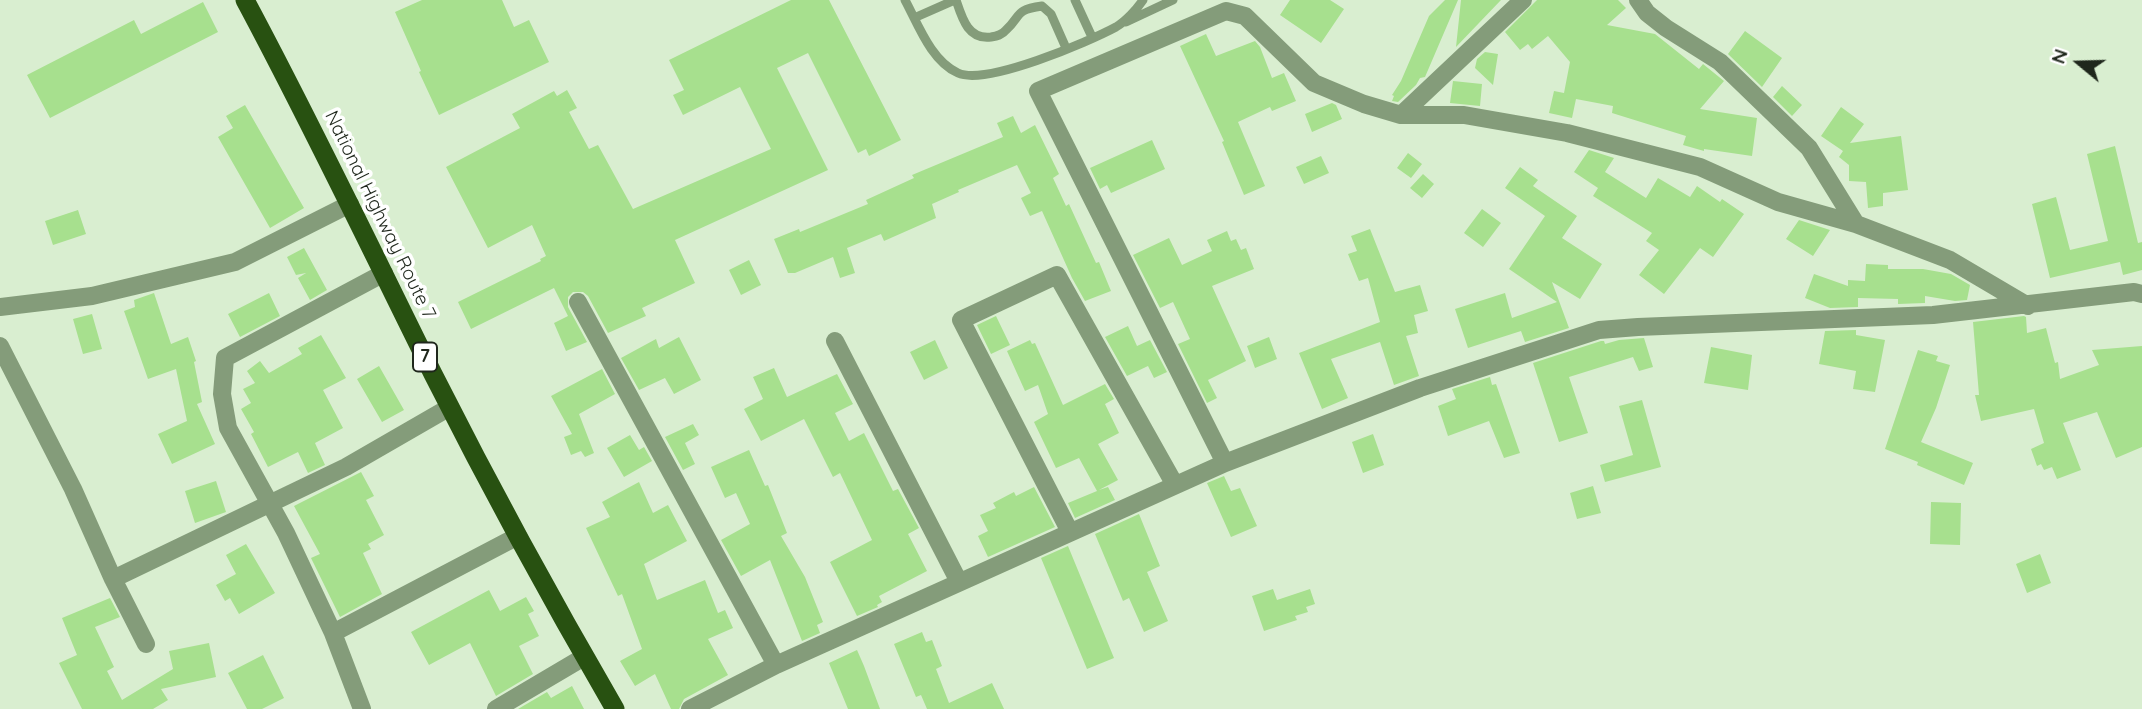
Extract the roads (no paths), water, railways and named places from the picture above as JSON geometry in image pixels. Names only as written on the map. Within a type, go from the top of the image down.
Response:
[{"type":"highway","name":"National Highway Route 7","points":[[245,0],[450,407],[584,657],[615,709]]},
{"type":"street","points":[[1401,115],[1523,0]]},
{"type":"street","points":[[1638,0],[1647,13],[1720,62],[1809,148],[1856,224]]},
{"type":"street","points":[[1225,463],[1038,91],[1226,11],[1245,16],[1314,83],[1364,104],[1401,115],[1464,115],[1567,133],[1700,167],[1778,202],[1856,224],[1950,260],[2028,306]]},
{"type":"street","points":[[0,307],[92,296],[235,262],[350,204]]},
{"type":"street","points":[[362,709],[308,578],[228,428],[222,394],[225,358],[384,273]]},
{"type":"street","points":[[1070,532],[961,320],[1057,275],[1175,485]]},
{"type":"street","points":[[690,709],[776,665],[1225,463],[1420,388],[1600,330],[1933,315],[2139,291]]},
{"type":"street","points":[[578,302],[776,665]]},
{"type":"street","points":[[835,341],[959,582]]},
{"type":"street","points":[[0,346],[73,489],[113,579],[146,644]]},
{"type":"street","points":[[113,579],[346,467],[450,407]]},
{"type":"street","points":[[332,633],[518,536]]},
{"type":"street","points":[[496,709],[584,657]]},
{"type":"lane","points":[[905,0],[941,62],[960,74],[985,75],[1035,61],[1173,0]]},
{"type":"lane","points":[[1075,0],[1091,37]]},
{"type":"lane","points":[[1119,26],[1143,0]]},
{"type":"lane","points":[[914,18],[952,1],[965,25],[973,33],[986,38],[998,36],[1008,29],[1016,16],[1028,8],[1042,6],[1051,14],[1066,48]]}]
